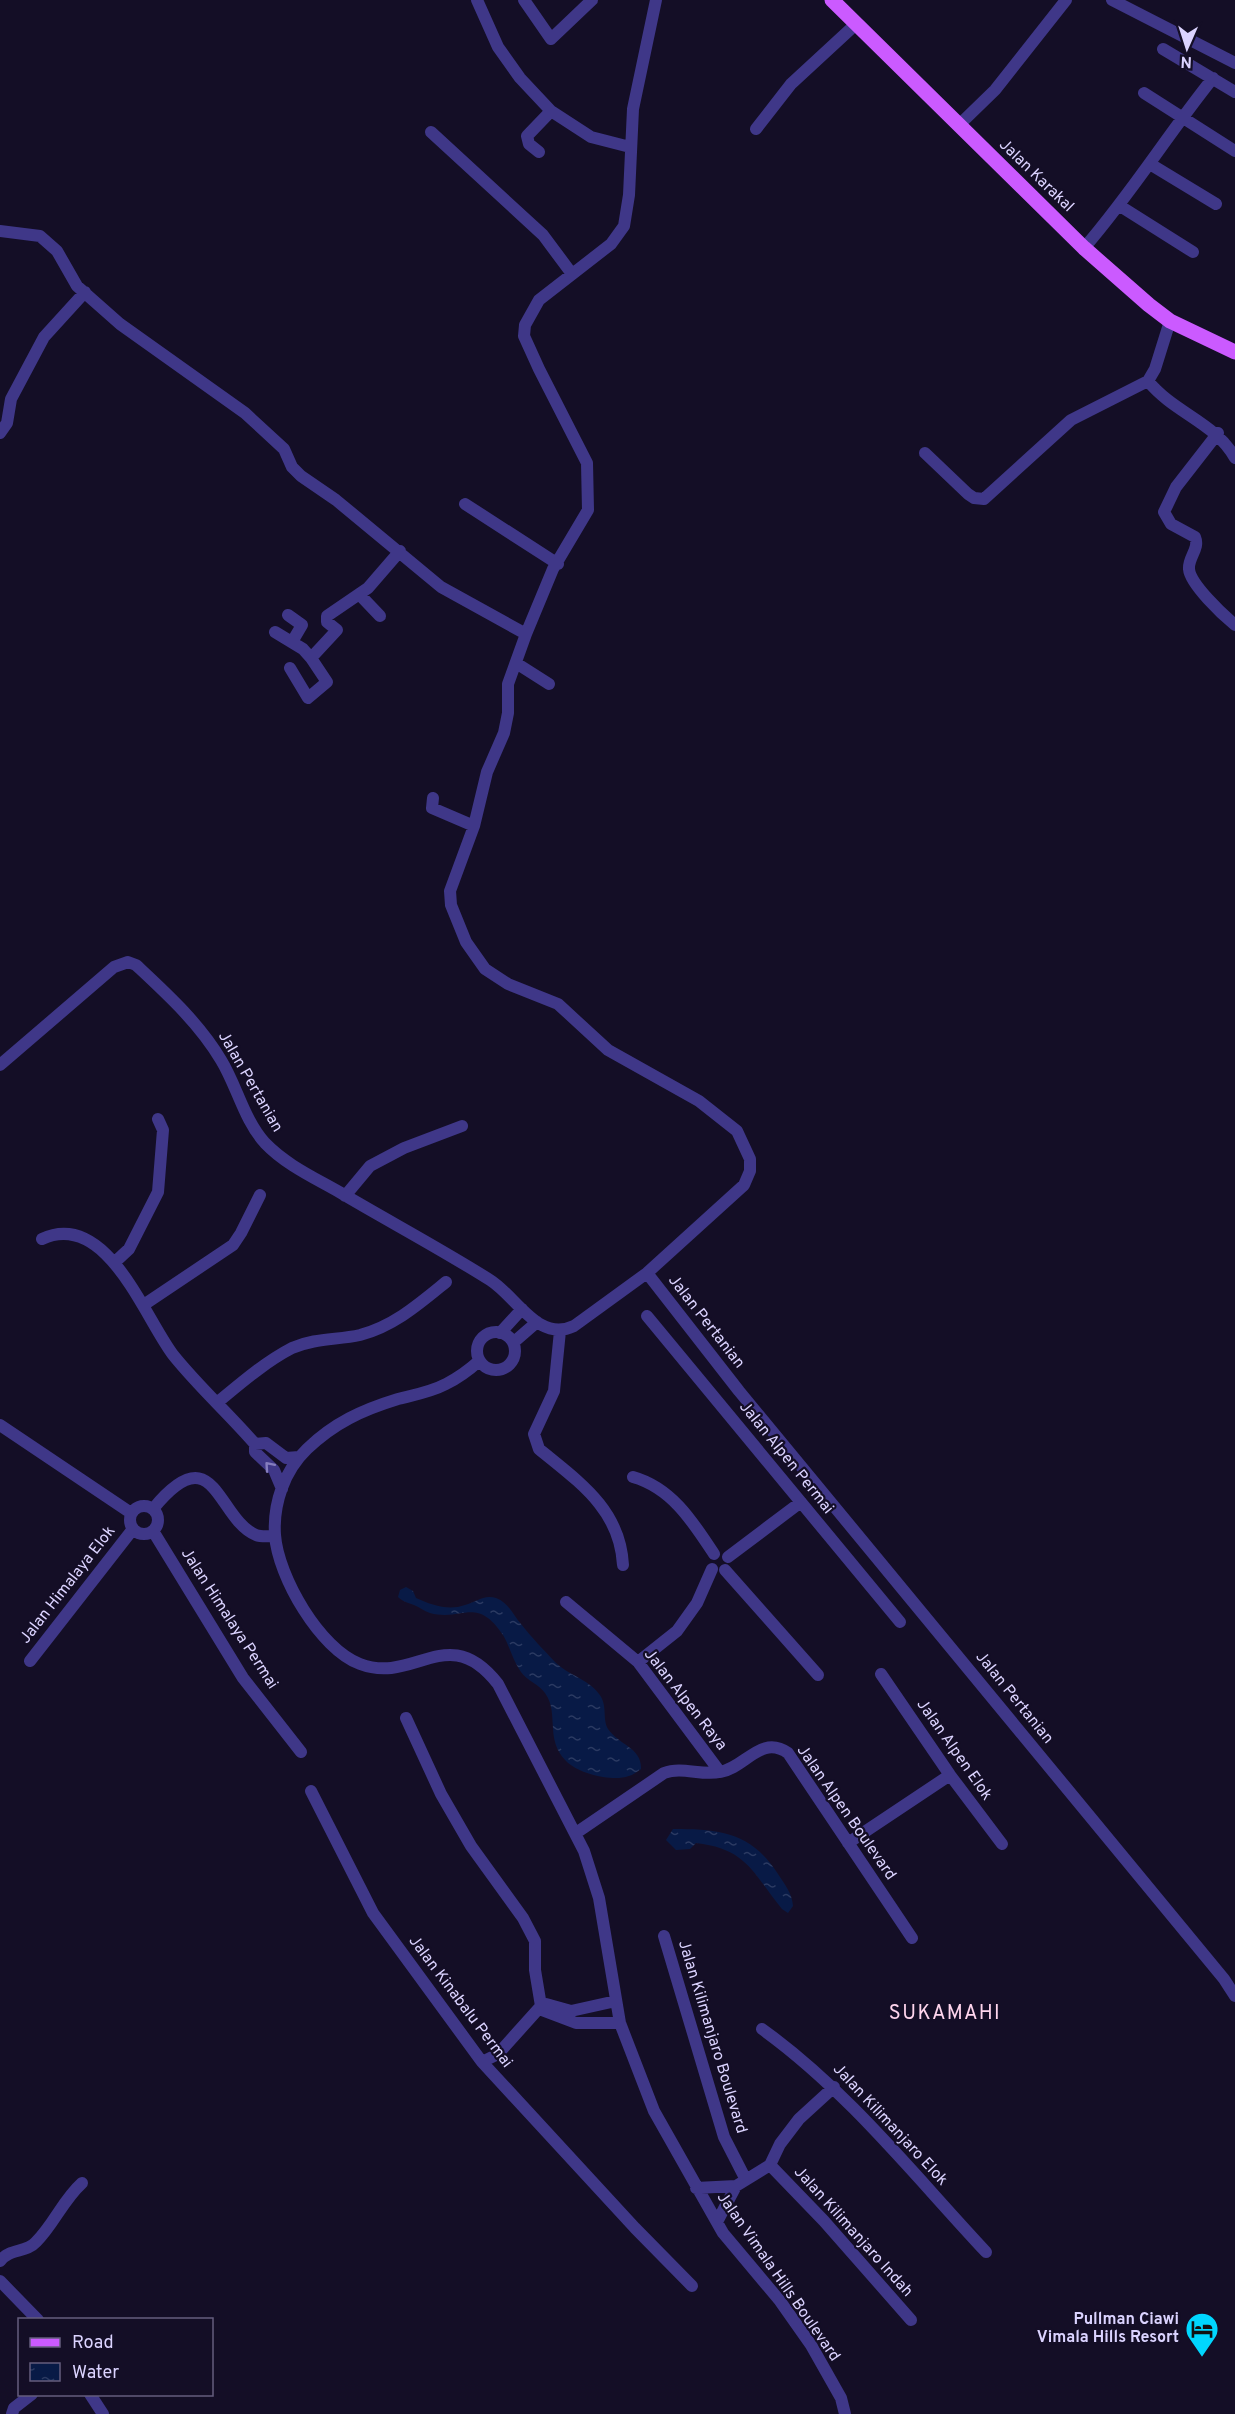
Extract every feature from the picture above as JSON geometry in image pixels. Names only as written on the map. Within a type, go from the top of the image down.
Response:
[{"type":"main road","name":"Jalan Karakal","points":[[832,0],[1084,248],[1170,321],[1235,352]]},
{"type":"street","points":[[477,0],[498,47],[520,78],[551,111],[591,137],[630,147]]},
{"type":"street","points":[[524,0],[551,39],[592,0]]},
{"type":"street","points":[[647,1273],[744,1185],[750,1172],[746,1146],[737,1131],[699,1101],[608,1050],[558,1004],[508,984],[485,969],[466,942],[451,905],[450,891],[474,826],[487,772],[504,733],[508,713],[508,684],[526,634],[553,570],[588,510],[587,463],[539,369],[524,330],[526,318],[539,300],[611,244],[624,226],[629,195],[633,109],[655,0]]},
{"type":"street","points":[[958,125],[995,90],[1066,0]]},
{"type":"street","points":[[1112,0],[1235,63]]},
{"type":"street","points":[[756,129],[791,84],[856,24]]},
{"type":"street","points":[[1163,49],[1235,92]]},
{"type":"street","points":[[1084,248],[1120,206],[1182,116],[1213,78]]},
{"type":"street","points":[[1144,93],[1235,151]]},
{"type":"street","points":[[539,152],[529,144],[526,136],[551,111]]},
{"type":"street","points":[[431,132],[543,235],[572,274]]},
{"type":"street","points":[[1150,164],[1216,204]]},
{"type":"street","points":[[1120,206],[1193,252]]},
{"type":"street","points":[[0,231],[40,236],[57,251],[70,278],[85,292],[120,324],[244,413],[284,449],[292,466],[301,476],[336,500],[400,551],[423,574],[448,592],[526,634]]},
{"type":"street","points":[[0,433],[7,423],[10,399],[44,337],[85,292]]},
{"type":"street","points":[[925,453],[968,494],[974,498],[984,498],[1071,420],[1148,381],[1155,369],[1170,321]]},
{"type":"street","points":[[1148,381],[1161,397],[1218,433],[1235,458]]},
{"type":"street","points":[[1218,433],[1176,487],[1164,512],[1171,524],[1195,537],[1197,545],[1189,566],[1192,578],[1220,612],[1235,625]]},
{"type":"street","points":[[465,504],[558,564]]},
{"type":"street","points":[[311,658],[338,630],[327,622],[327,616],[368,588],[400,551]]},
{"type":"street","points":[[359,594],[380,616]]},
{"type":"street","points":[[288,615],[302,625],[292,642]]},
{"type":"street","points":[[275,632],[292,642],[311,658],[327,682],[308,698],[290,668]]},
{"type":"street","points":[[516,663],[549,684]]},
{"type":"street","points":[[433,798],[432,808],[474,826]]},
{"type":"street","name":"Jalan Pertanian","points":[[0,1065],[114,967],[122,963],[132,963],[179,1007],[202,1033],[220,1059],[249,1120],[266,1143],[307,1174],[487,1278],[543,1328],[560,1331],[574,1326],[647,1273],[739,1391],[1224,1979],[1235,1996]]},
{"type":"street","points":[[114,1262],[129,1249],[158,1192],[163,1130],[158,1119]]},
{"type":"street","points":[[345,1196],[370,1166],[404,1148],[462,1126]]},
{"type":"street","points":[[145,1304],[233,1245],[242,1233],[260,1195]]},
{"type":"street","points":[[42,1239],[54,1233],[85,1240],[114,1262],[145,1304],[161,1339],[255,1444],[255,1452],[274,1470],[282,1489]]},
{"type":"street","points":[[218,1402],[244,1380],[292,1348],[319,1340],[358,1335],[379,1329],[417,1306],[446,1282]]},
{"type":"street","points":[[500,1333],[522,1309]]},
{"type":"street","name":"Jalan Alpen Permai","points":[[647,1316],[900,1622]]},
{"type":"street","points":[[514,1342],[500,1333],[489,1334],[481,1341],[477,1351],[479,1361],[493,1370],[508,1366],[514,1357],[514,1342],[537,1322]]},
{"type":"street","points":[[560,1331],[554,1390],[536,1428],[534,1439],[539,1449],[594,1495],[605,1508],[619,1538],[623,1565]]},
{"type":"street","name":"Jalan Vimala Hills Boulevard","points":[[479,1361],[443,1386],[348,1417],[330,1428],[299,1457],[286,1475],[276,1504],[275,1536],[285,1571],[299,1600],[320,1634],[335,1650],[363,1665],[396,1667],[451,1655],[472,1659],[482,1666],[504,1695],[576,1833],[599,1898],[620,2023],[654,2111],[717,2222],[811,2345],[845,2410]]},
{"type":"street","points":[[0,1425],[131,1513]]},
{"type":"street","points":[[255,1444],[266,1443],[286,1458],[299,1457]]},
{"type":"street","points":[[633,1477],[657,1486],[671,1498],[688,1516],[714,1554]]},
{"type":"street","points":[[153,1509],[172,1488],[186,1481],[201,1480],[215,1488],[249,1530],[257,1535],[275,1536]]},
{"type":"street","points":[[728,1557],[801,1502]]},
{"type":"street","points":[[139,1506],[153,1509],[158,1522],[153,1531],[145,1534],[133,1529],[129,1521],[131,1513],[139,1506]]},
{"type":"street","name":"Jalan Himalaya Elok","points":[[30,1661],[133,1529]]},
{"type":"street","name":"Jalan Himalaya Permai","points":[[153,1531],[243,1678],[301,1752]]},
{"type":"street","points":[[638,1662],[677,1630],[719,1569],[729,1564],[728,1557],[722,1553],[714,1554]]},
{"type":"street","points":[[714,1554],[711,1561],[818,1675]]},
{"type":"street","name":"Jalan Alpen Raya","points":[[567,1602],[638,1662],[720,1773]]},
{"type":"street","name":"Jalan Alpen Elok","points":[[881,1674],[950,1775],[1002,1844]]},
{"type":"street","points":[[406,1718],[441,1794],[471,1846],[523,1918],[535,1941],[535,1970],[541,2006]]},
{"type":"street","name":"Jalan Alpen Boulevard","points":[[720,1773],[764,1748],[782,1749],[788,1753],[912,1938]]},
{"type":"street","points":[[576,1833],[653,1779],[671,1770],[720,1773]]},
{"type":"street","points":[[848,1842],[950,1775]]},
{"type":"street","name":"Jalan Kinabalu Permai","points":[[311,1791],[373,1912],[482,2062],[692,2286]]},
{"type":"street","name":"Jalan Kilimanjaro Boulevard","points":[[664,1936],[724,2137],[740,2182]]},
{"type":"street","points":[[541,2006],[571,2011],[616,2001]]},
{"type":"street","points":[[541,2006],[576,2023],[620,2023]]},
{"type":"street","points":[[482,2062],[498,2054],[541,2006]]},
{"type":"street","name":"Jalan Kilimanjaro Elok","points":[[762,2029],[799,2055],[834,2087],[986,2252]]},
{"type":"street","points":[[696,2188],[740,2182],[759,2174],[770,2165],[780,2144],[799,2119],[834,2087]]},
{"type":"street","name":"Jalan Kilimanjaro Indah","points":[[770,2165],[824,2221],[911,2320]]},
{"type":"street","points":[[717,2222],[740,2182]]},
{"type":"street","points":[[0,2261],[8,2252],[35,2244],[64,2200],[82,2183]]},
{"type":"street","points":[[0,2281],[37,2318]]},
{"type":"street","points":[[12,2414],[14,2408],[29,2396]]},
{"type":"street","points":[[91,2396],[103,2414]]},
{"type":"water","points":[[406,1587],[413,1591],[416,1598],[440,1606],[459,1607],[488,1597],[496,1598],[504,1603],[555,1662],[589,1684],[599,1694],[602,1698],[608,1729],[634,1751],[638,1756],[641,1769],[628,1776],[608,1778],[584,1772],[568,1763],[557,1748],[554,1739],[552,1710],[548,1697],[521,1672],[503,1635],[493,1623],[477,1613],[442,1615],[428,1612],[398,1597],[400,1590]]},
{"type":"water","points":[[673,1829],[720,1832],[745,1841],[768,1860],[790,1893],[793,1906],[788,1913],[782,1909],[747,1864],[727,1851],[696,1843],[690,1849],[676,1850],[666,1840]]},
{"type":"place","name":"Pullman Ciawi Vimala Hills Resort","points":[[1202,2358]]},
{"type":"district","name":"SUKAMAHI","points":[[945,2014]]}]
